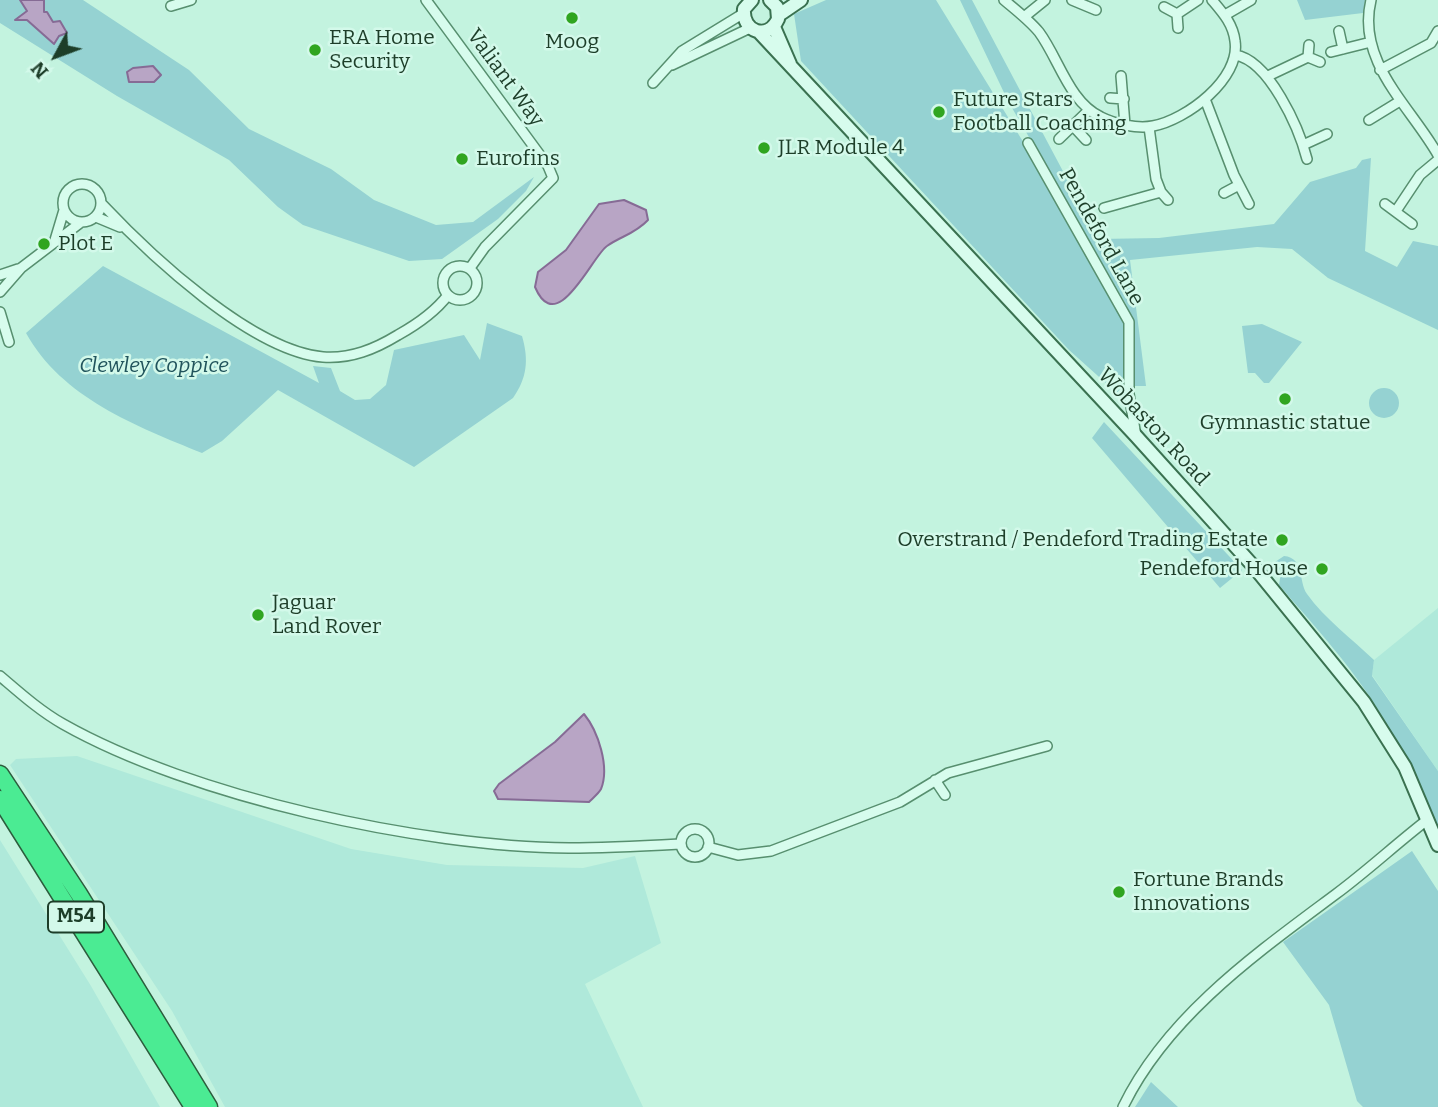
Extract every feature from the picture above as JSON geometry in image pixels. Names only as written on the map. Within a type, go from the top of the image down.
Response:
[{"type":"highway","name":"M54","points":[[0,774],[86,905],[209,1107]]},
{"type":"highway","name":"M54","points":[[0,799],[193,1107]]},
{"type":"highway","points":[[0,817],[90,954],[149,1036]]},
{"type":"street","points":[[171,6],[191,0]]},
{"type":"street","name":"Valiant Way","points":[[426,0],[548,166],[553,178],[485,247],[470,268]]},
{"type":"street","points":[[668,67],[754,30],[774,11],[800,0]]},
{"type":"street","points":[[1003,0],[1038,31],[1089,110],[1125,125],[1149,127],[1186,113],[1205,99],[1234,64],[1236,43],[1225,15],[1212,0]]},
{"type":"street","points":[[1024,16],[1045,0]]},
{"type":"street","points":[[1072,0],[1086,2],[1096,10]]},
{"type":"street","points":[[1177,14],[1198,0]]},
{"type":"street","points":[[1225,15],[1251,0]]},
{"type":"street","points":[[1371,0],[1371,42],[1380,70],[1400,101],[1425,131],[1438,158],[1420,175],[1396,211]]},
{"type":"street","points":[[653,83],[682,51],[747,5]]},
{"type":"street","name":"Wobaston Road","points":[[747,5],[754,30],[1136,436],[1255,568],[1364,702],[1405,767],[1438,845]]},
{"type":"street","points":[[1164,7],[1177,14]]},
{"type":"street","name":"Wobaston Road","points":[[774,11],[792,71]]},
{"type":"street","points":[[1177,14],[1178,28]]},
{"type":"street","points":[[1339,31],[1343,49]]},
{"type":"street","points":[[1380,70],[1434,45],[1438,31]]},
{"type":"street","points":[[1331,52],[1371,42]]},
{"type":"street","points":[[1308,57],[1309,45]]},
{"type":"street","points":[[1235,55],[1242,56],[1268,76],[1303,145],[1307,159]]},
{"type":"street","points":[[1268,76],[1308,57],[1320,62]]},
{"type":"street","points":[[1121,76],[1125,125]]},
{"type":"street","points":[[1110,98],[1124,99]]},
{"type":"street","points":[[1205,99],[1239,186],[1249,204]]},
{"type":"street","points":[[1369,120],[1400,101]]},
{"type":"street","points":[[1059,139],[1089,110]]},
{"type":"street","points":[[1073,126],[1086,140]]},
{"type":"street","points":[[1149,127],[1156,179],[1161,192],[1168,200]]},
{"type":"street","points":[[1303,145],[1327,134]]},
{"type":"street","name":"Pendeford Lane","points":[[1028,143],[1129,322],[1129,394],[1136,436]]},
{"type":"street","points":[[55,241],[66,193],[81,183],[98,191],[102,204],[126,230],[192,287],[277,344],[310,355],[347,356],[380,345],[424,318],[448,295]]},
{"type":"street","points":[[1224,193],[1239,186]]},
{"type":"street","points":[[1104,208],[1161,192]]},
{"type":"street","points":[[96,217],[102,204]]},
{"type":"street","points":[[1385,204],[1412,224]]},
{"type":"street","points":[[64,210],[71,219],[80,222]]},
{"type":"street","points":[[0,292],[21,268],[80,222],[96,217],[126,230]]},
{"type":"street","points":[[456,266],[470,268],[477,281],[473,294],[461,300],[448,295],[444,289],[444,275],[456,266]]},
{"type":"street","points":[[0,275],[21,268]]},
{"type":"street","points":[[0,312],[11,344],[0,335]]},
{"type":"street","points":[[0,676],[62,724],[104,745],[159,768],[286,806],[429,835],[513,845],[568,848],[680,844]]},
{"type":"street","points":[[708,847],[737,855],[771,850],[900,802],[935,780],[967,766],[1047,746]]},
{"type":"street","points":[[935,780],[945,795]]},
{"type":"street","points":[[1123,1107],[1132,1088],[1157,1054],[1205,1000],[1268,944],[1427,820]]},
{"type":"street","points":[[696,829],[706,835],[708,847],[702,856],[693,857],[684,853],[680,844],[685,833],[696,829]]},
{"type":"shaded area","points":[[20,0],[44,0],[44,12],[47,12],[53,22],[60,21],[67,33],[59,36],[54,44],[27,20],[15,20],[27,11]]},
{"type":"shaded area","points":[[153,66],[161,75],[154,82],[129,82],[127,72],[133,68]]},
{"type":"shaded area","points":[[624,200],[646,210],[648,220],[638,229],[607,246],[574,290],[563,300],[553,304],[544,301],[535,287],[538,272],[566,250],[599,204]]},
{"type":"shaded area","points":[[1438,608],[1438,771],[1372,675],[1374,660]]},
{"type":"shaded area","points":[[584,714],[598,739],[603,760],[603,780],[596,796],[589,802],[498,799],[494,791],[499,784],[555,742]]},
{"type":"shaded area","points":[[77,756],[351,849],[447,865],[583,868],[635,856],[661,943],[585,984],[643,1107],[225,1107],[172,1011],[10,765],[16,759]]},
{"type":"shaded area","points":[[0,840],[91,986],[160,1107],[0,1107]]},
{"type":"green space","points":[[0,0],[83,0],[189,70],[249,129],[331,169],[374,200],[436,225],[473,222],[534,177],[526,191],[498,219],[442,259],[409,261],[303,225],[278,207],[229,160],[117,96],[0,23]]},
{"type":"green space","points":[[826,0],[936,0],[1022,140],[1125,324],[1123,384],[1117,393],[1069,350],[801,61],[794,14]]},
{"type":"green space","points":[[960,0],[972,0],[1099,239],[1159,238],[1274,224],[1310,182],[1356,168],[1362,160],[1371,158],[1365,251],[1397,267],[1413,241],[1438,246],[1438,330],[1328,278],[1292,249],[1257,247],[1130,260],[1146,386],[1135,386],[1135,342],[1127,306],[1008,101]]},
{"type":"green space","points":[[1297,0],[1365,0],[1363,13],[1305,20]]},
{"type":"green space","name":"Clewley Coppice","points":[[103,266],[319,383],[313,366],[331,368],[340,391],[355,400],[370,399],[386,385],[394,350],[464,335],[480,360],[487,323],[522,336],[526,353],[524,376],[513,398],[414,467],[278,390],[222,441],[202,453],[127,420],[80,392],[41,356],[26,333]]},
{"type":"green space","points":[[1262,324],[1302,342],[1269,383],[1264,383],[1255,373],[1248,373],[1242,326]]},
{"type":"green space","points":[[1384,388],[1395,392],[1399,403],[1395,414],[1384,418],[1373,414],[1369,403],[1373,392]]},
{"type":"green space","points":[[1104,422],[1242,570],[1220,588],[1092,438]]},
{"type":"green space","points":[[1284,556],[1291,558],[1298,565],[1304,589],[1314,603],[1374,660],[1372,676],[1438,771],[1438,833],[1407,762],[1374,703],[1335,650],[1279,585],[1281,572],[1275,562]]},
{"type":"green space","points":[[1412,851],[1438,891],[1438,1107],[1363,1107],[1357,1101],[1329,1005],[1283,942]]},
{"type":"green space","points":[[1151,1082],[1178,1107],[1135,1107]]},
{"type":"place","name":"Moog","points":[[572,18]]},
{"type":"place","name":"ERA Home Security","points":[[315,50]]},
{"type":"place","name":"Future Stars Football Coaching","points":[[939,112]]},
{"type":"place","name":"JLR Module 4","points":[[764,148]]},
{"type":"place","name":"Eurofins","points":[[462,159]]},
{"type":"place","name":"Plot E","points":[[44,244]]},
{"type":"place","name":"Gymnastic statue","points":[[1285,399]]},
{"type":"place","name":"Overstrand / Pendeford Trading Estate","points":[[1282,540]]},
{"type":"place","name":"Pendeford House","points":[[1322,569]]},
{"type":"place","name":"Jaguar Land Rover","points":[[258,615]]},
{"type":"place","name":"Fortune Brands Innovations","points":[[1119,892]]}]
